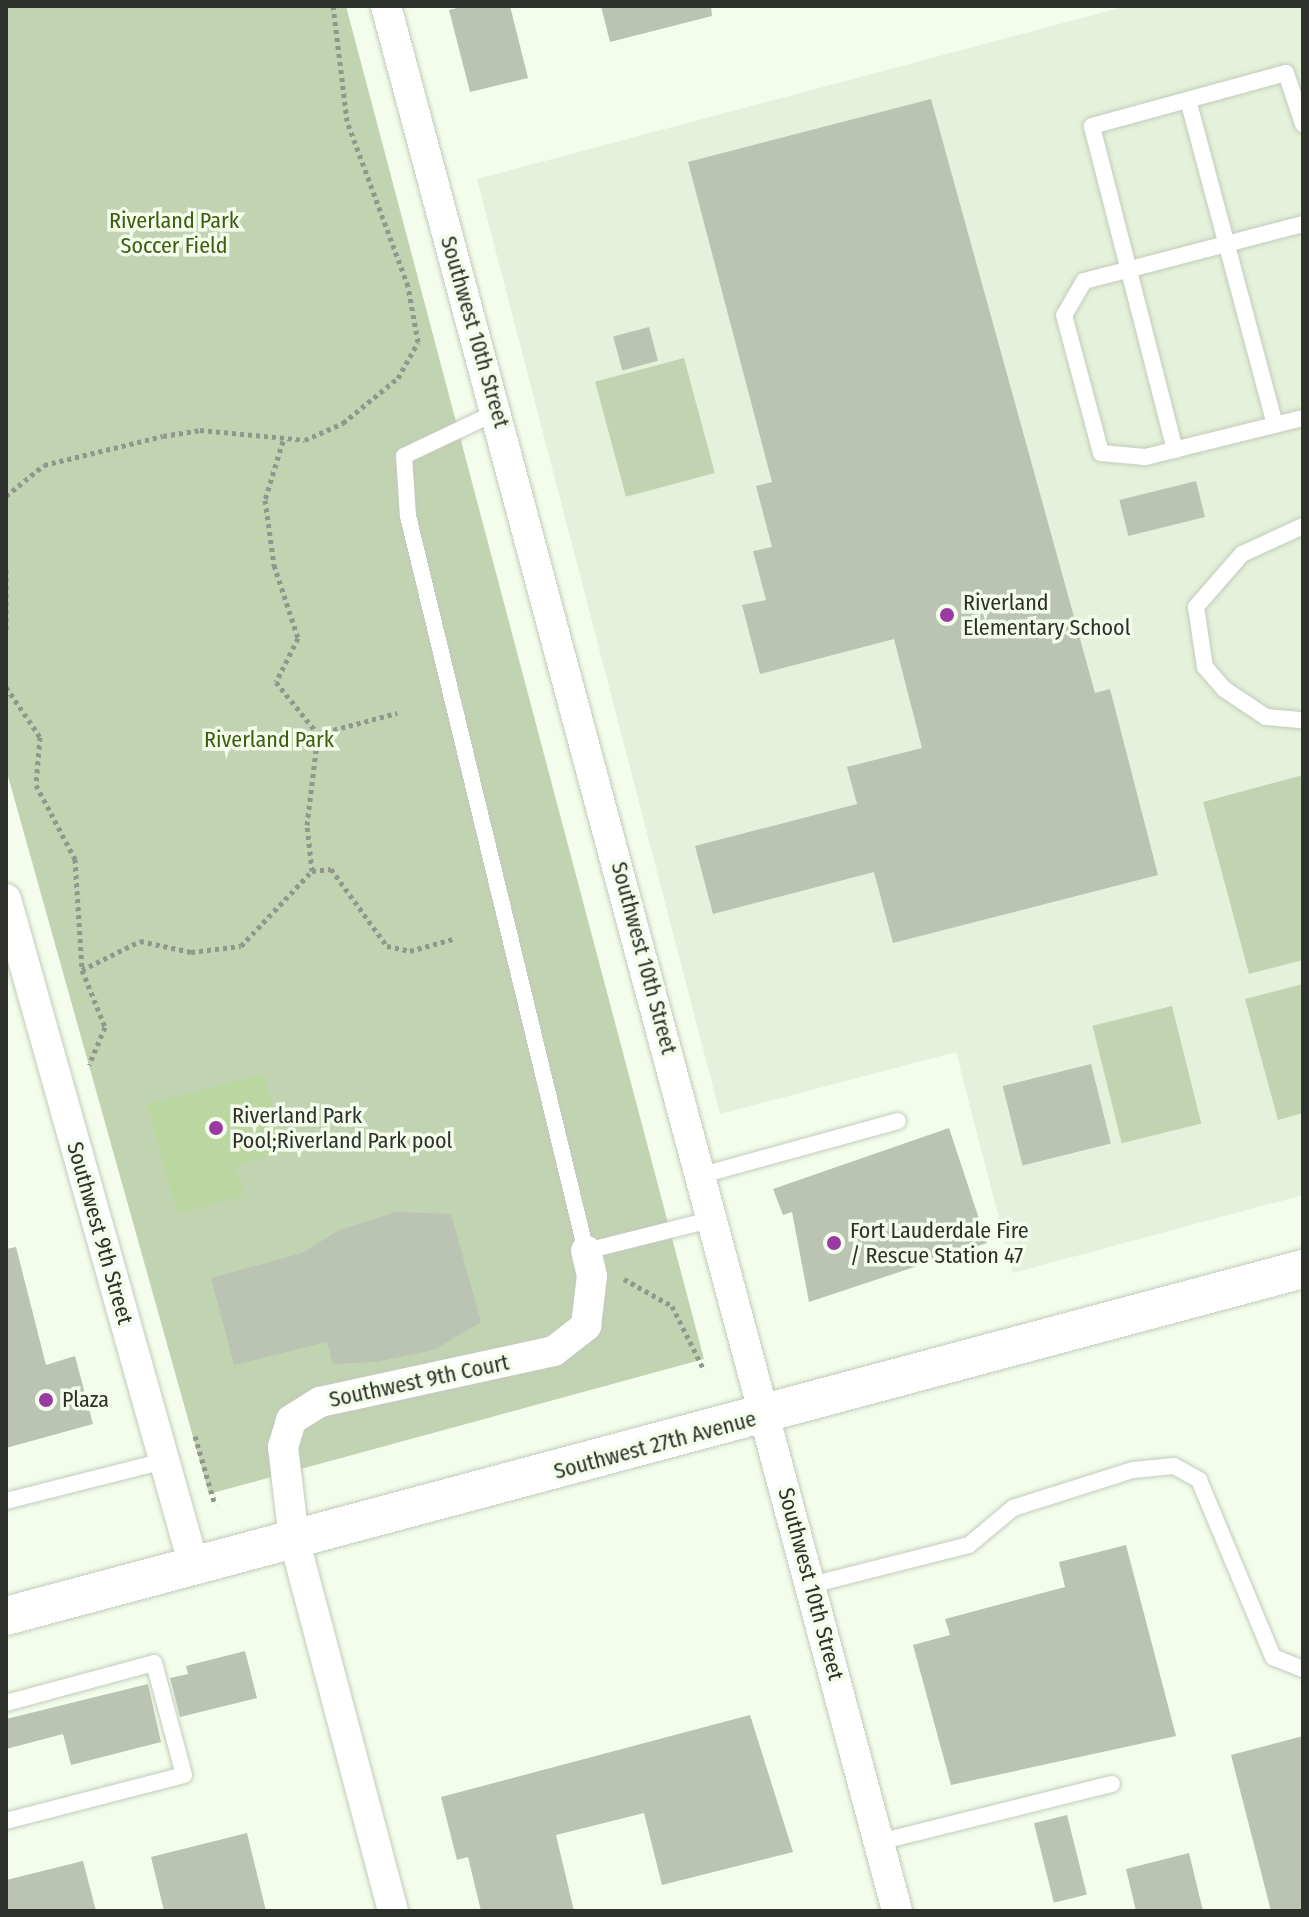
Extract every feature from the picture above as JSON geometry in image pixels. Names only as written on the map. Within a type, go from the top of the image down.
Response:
[{"type":"street","name":"Southwest 10th Street","points":[[386,6],[499,411],[897,1911]]},
{"type":"street","name":"Southwest 9th Street","points":[[6,899],[194,1566]]},
{"type":"street","name":"Southwest 9th Court","points":[[294,1539],[283,1447],[291,1420],[320,1402],[554,1351],[586,1326],[592,1276],[586,1251]]},
{"type":"street","name":"Southwest 27th Avenue","points":[[6,1616],[766,1416],[1303,1269]]},
{"type":"street","points":[[294,1539],[393,1911]]},
{"type":"lane","points":[[1175,450],[1092,126],[1286,73],[1303,124]]},
{"type":"lane","points":[[1188,100],[1224,245],[1275,424]]},
{"type":"lane","points":[[1303,224],[1084,281],[1064,315],[1101,453],[1145,457],[1303,418]]},
{"type":"lane","points":[[499,411],[404,456],[408,516],[586,1251],[713,1219]]},
{"type":"lane","points":[[1303,526],[1242,554],[1196,607],[1205,667],[1224,689],[1266,717],[1303,720]]},
{"type":"lane","points":[[702,1175],[898,1121]]},
{"type":"lane","points":[[6,1501],[164,1461]]},
{"type":"lane","points":[[811,1585],[969,1545],[1013,1508],[1133,1470],[1174,1466],[1199,1480],[1273,1657],[1303,1669]]},
{"type":"lane","points":[[6,1703],[154,1663],[184,1775],[6,1821]]},
{"type":"lane","points":[[879,1842],[1112,1784]]},
{"type":"path","points":[[6,496],[44,465],[163,436],[200,430],[283,441],[305,440],[343,423],[398,378],[418,342],[408,286],[347,121],[333,6]]},
{"type":"path","points":[[283,441],[265,500],[274,565],[298,638],[276,682],[318,734],[307,825],[312,871]]},
{"type":"path","points":[[6,570],[6,633]]},
{"type":"path","points":[[6,687],[40,737],[36,785],[75,859],[82,970],[105,1027],[88,1064],[93,1079]]},
{"type":"path","points":[[318,734],[397,713]]},
{"type":"path","points":[[82,970],[140,941],[191,952],[241,946],[312,871],[331,869],[387,946],[410,951],[453,939]]},
{"type":"path","points":[[614,1273],[672,1306],[704,1370]]},
{"type":"path","points":[[193,1429],[215,1505]]},
{"type":"shaded area","name":"Riverland Elementary School","points":[[1127,6],[1303,6],[1303,1195],[1013,1273],[956,1052],[720,1114],[477,179]]},
{"type":"shaded area","name":"Riverland Park Pool;Riverland Park pool","points":[[264,1074],[285,1152],[236,1165],[244,1196],[177,1214],[147,1104]]},
{"type":"green space","name":"Riverland Park","points":[[6,6],[346,6],[704,1359],[209,1494],[6,769]]},
{"type":"green space","points":[[684,358],[715,473],[626,497],[595,382]]},
{"type":"green space","points":[[1303,775],[1303,960],[1249,974],[1203,802]]},
{"type":"green space","points":[[1303,984],[1303,1113],[1278,1120],[1245,999]]},
{"type":"green space","points":[[1172,1006],[1201,1123],[1122,1143],[1092,1026]]},
{"type":"building","points":[[465,6],[510,6],[528,78],[470,92],[449,10]]},
{"type":"building","points":[[601,6],[711,6],[712,16],[610,42]]},
{"type":"building","points":[[931,99],[1095,693],[1110,689],[1158,875],[893,943],[874,872],[713,914],[695,846],[857,804],[847,767],[922,748],[894,639],[760,674],[742,605],[766,600],[753,551],[772,547],[756,486],[772,482],[688,162]]},
{"type":"building","points":[[649,327],[658,361],[622,370],[613,337]]},
{"type":"building","points":[[1196,481],[1205,517],[1128,536],[1119,500]]},
{"type":"building","points":[[1091,1064],[1111,1144],[1023,1166],[1003,1086]]},
{"type":"building","points":[[949,1128],[987,1243],[809,1302],[792,1212],[783,1215],[773,1189]]},
{"type":"building","points":[[396,1212],[451,1214],[481,1322],[434,1350],[376,1362],[333,1364],[327,1342],[234,1365],[211,1278],[302,1253],[339,1230]]},
{"type":"building","name":"Plaza","points":[[16,1247],[46,1365],[75,1356],[93,1424],[6,1448],[6,1249]]},
{"type":"building","points":[[1126,1545],[1176,1736],[951,1785],[913,1645],[950,1635],[945,1619],[1065,1587],[1059,1562]]},
{"type":"building","points":[[245,1651],[257,1698],[180,1717],[170,1678],[188,1674],[186,1666]]},
{"type":"building","points":[[148,1684],[161,1742],[71,1765],[63,1734],[6,1749],[6,1719]]},
{"type":"building","points":[[750,1715],[793,1852],[662,1885],[644,1813],[556,1835],[574,1911],[481,1911],[468,1857],[457,1860],[441,1797]]},
{"type":"building","points":[[1303,1736],[1303,1911],[1271,1911],[1231,1755]]},
{"type":"building","points":[[1067,1815],[1087,1895],[1054,1903],[1034,1823]]},
{"type":"building","points":[[247,1833],[266,1911],[164,1911],[151,1857]]},
{"type":"building","points":[[1189,1853],[1203,1911],[1136,1911],[1126,1869]]},
{"type":"building","points":[[83,1861],[96,1911],[6,1911],[6,1880]]},
{"type":"place","name":"Riverland Elementary School","points":[[947,615]]},
{"type":"place","name":"Riverland Park Pool;Riverland Park pool","points":[[216,1128]]},
{"type":"place","name":"Fort Lauderdale Fire / Rescue Station 47","points":[[834,1243]]},
{"type":"place","name":"Plaza","points":[[46,1400]]},
{"type":"park label","name":"Riverland Park Soccer Field","points":[[174,232]]}]
